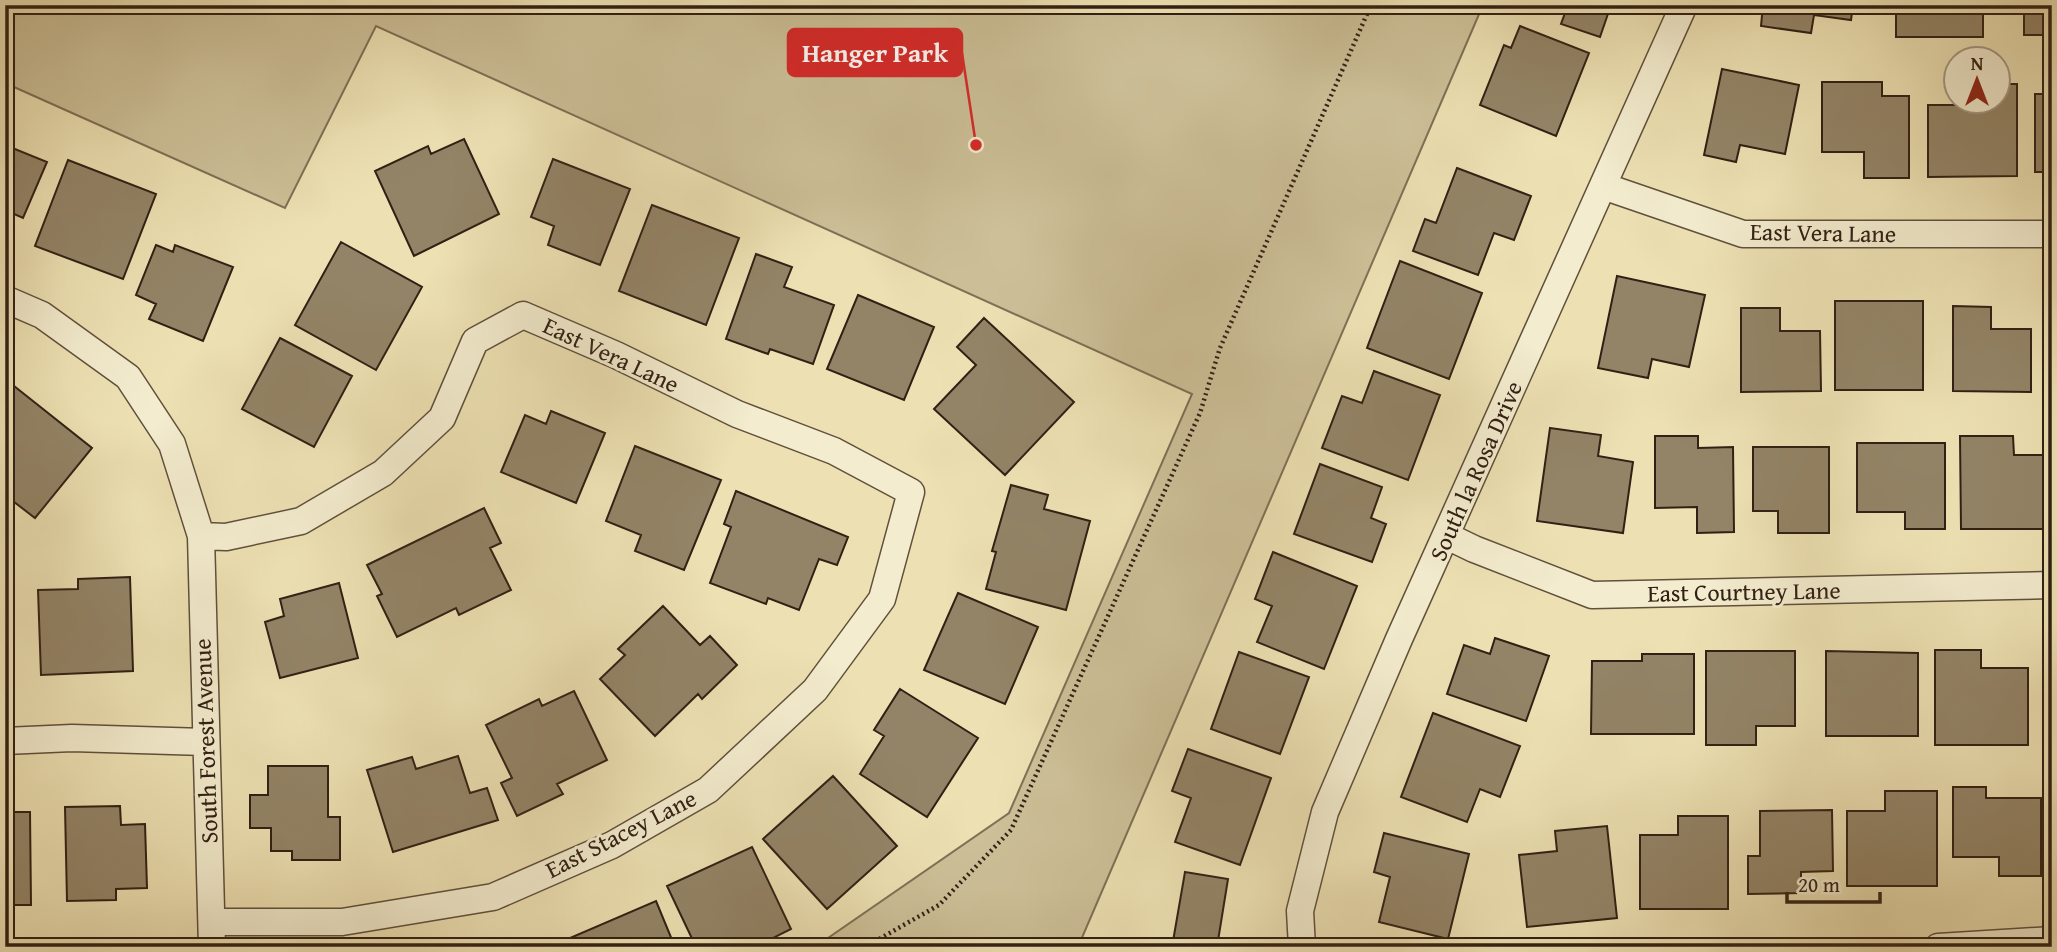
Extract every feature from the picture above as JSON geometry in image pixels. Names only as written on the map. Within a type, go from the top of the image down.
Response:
[{"type":"street","name":"South la Rosa Drive","points":[[1302,947],[1300,911],[1325,812],[1399,639],[1684,5]]},
{"type":"street","name":"East Vera Lane","points":[[1603,186],[1743,234],[2052,234]]},
{"type":"street","points":[[5,299],[42,315],[128,377],[172,444],[201,536]]},
{"type":"street","name":"East Vera Lane","points":[[201,536],[226,537],[301,521],[383,473],[442,418],[475,341],[523,315],[616,355],[737,414],[834,451],[911,492]]},
{"type":"street","name":"East Stacey Lane","points":[[212,934],[342,922],[493,897],[612,845],[708,790],[815,690],[882,598],[911,492]]},
{"type":"street","name":"South Forest Avenue","points":[[201,536],[212,934]]},
{"type":"street","name":"East Courtney Lane","points":[[1447,536],[1591,595],[2052,586]]},
{"type":"street","points":[[5,741],[72,738],[205,742]]},
{"type":"street","points":[[1938,947],[2052,940]]},
{"type":"path","points":[[865,947],[939,905],[1011,830],[1200,413],[1220,348],[1371,5]]},
{"type":"shaded area","points":[[5,5],[1483,5],[1078,947],[815,947],[1009,813],[1192,394],[376,26],[285,208],[5,83]]},
{"type":"building","points":[[1568,5],[1611,5],[1600,37],[1561,24]]},
{"type":"building","points":[[1763,5],[1853,5],[1851,20],[1814,15],[1811,33],[1761,26]]},
{"type":"building","points":[[1896,5],[1983,5],[1983,37],[1896,37]]},
{"type":"building","points":[[2024,5],[2052,5],[2052,35],[2024,35]]},
{"type":"building","points":[[1520,26],[1589,53],[1556,136],[1480,105],[1504,45],[1511,48]]},
{"type":"building","points":[[1722,69],[1799,85],[1785,154],[1740,145],[1736,162],[1704,155]]},
{"type":"building","points":[[1822,82],[1882,82],[1882,96],[1909,96],[1909,178],[1864,178],[1864,152],[1822,152]]},
{"type":"building","points":[[2011,84],[2017,84],[2017,176],[1928,177],[1928,105],[1941,105],[1941,116],[2011,116]]},
{"type":"building","points":[[2035,94],[2052,94],[2052,172],[2035,172]]},
{"type":"building","points":[[464,139],[499,214],[414,256],[375,171],[428,146],[431,154]]},
{"type":"building","points":[[5,145],[47,162],[23,218],[5,210]]},
{"type":"building","points":[[553,159],[630,189],[600,265],[548,245],[554,226],[531,217]]},
{"type":"building","points":[[68,160],[156,194],[123,279],[35,246]]},
{"type":"building","points":[[1457,168],[1531,196],[1514,240],[1494,233],[1478,275],[1413,251],[1425,219],[1436,223]]},
{"type":"building","points":[[652,205],[739,238],[706,325],[619,291]]},
{"type":"building","points":[[341,242],[422,287],[376,370],[295,325]]},
{"type":"building","points":[[156,245],[173,252],[175,245],[233,267],[203,341],[149,319],[156,304],[136,295]]},
{"type":"building","points":[[756,254],[792,267],[784,287],[834,305],[813,364],[770,349],[768,354],[726,339]]},
{"type":"building","points":[[1400,261],[1482,293],[1449,379],[1367,348]]},
{"type":"building","points":[[1617,276],[1705,295],[1689,367],[1652,359],[1648,378],[1598,368]]},
{"type":"building","points":[[858,295],[934,327],[904,400],[827,369]]},
{"type":"building","points":[[1835,301],[1923,301],[1923,390],[1835,390]]},
{"type":"building","points":[[1953,306],[1991,307],[1991,329],[2031,329],[2031,392],[1953,391]]},
{"type":"building","points":[[1741,308],[1780,308],[1780,331],[1820,331],[1821,391],[1741,392]]},
{"type":"building","points":[[984,318],[1074,402],[1005,475],[934,409],[976,365],[957,347]]},
{"type":"building","points":[[280,338],[352,376],[314,447],[242,409]]},
{"type":"building","points":[[1374,371],[1440,395],[1408,480],[1322,448],[1342,396],[1362,403]]},
{"type":"building","points":[[9,382],[92,448],[35,518],[5,495],[5,386]]},
{"type":"building","points":[[551,411],[605,433],[576,503],[501,472],[525,415],[546,424]]},
{"type":"building","points":[[1550,428],[1601,435],[1598,456],[1633,462],[1623,533],[1537,521]]},
{"type":"building","points":[[1655,436],[1698,436],[1698,448],[1733,447],[1734,532],[1697,533],[1697,507],[1655,508]]},
{"type":"building","points":[[1960,436],[2013,436],[2014,455],[2048,455],[2049,529],[1961,529]]},
{"type":"building","points":[[1857,443],[1945,443],[1945,529],[1905,529],[1905,512],[1857,512]]},
{"type":"building","points":[[635,446],[721,480],[684,570],[635,551],[641,535],[606,521]]},
{"type":"building","points":[[1753,447],[1829,447],[1829,533],[1778,533],[1778,511],[1753,511]]},
{"type":"building","points":[[1320,464],[1382,487],[1371,518],[1386,524],[1372,562],[1294,534]]},
{"type":"building","points":[[1011,485],[1048,495],[1044,509],[1090,521],[1066,610],[986,589],[996,552],[992,551]]},
{"type":"building","points":[[736,491],[848,537],[837,565],[819,559],[799,610],[768,598],[766,604],[710,583],[731,527],[724,524]]},
{"type":"building","points":[[484,508],[501,543],[490,548],[511,590],[459,615],[456,608],[397,637],[377,596],[382,594],[367,565]]},
{"type":"building","points":[[1273,552],[1357,586],[1324,669],[1257,642],[1272,606],[1255,599]]},
{"type":"building","points":[[130,577],[133,671],[41,675],[38,590],[78,589],[78,579]]},
{"type":"building","points":[[339,583],[358,658],[280,678],[265,622],[284,616],[280,599]]},
{"type":"building","points":[[958,593],[1038,627],[1005,704],[924,670]]},
{"type":"building","points":[[663,606],[700,645],[710,636],[737,665],[702,699],[698,694],[655,736],[600,679],[625,655],[618,649]]},
{"type":"building","points":[[1495,638],[1549,656],[1526,721],[1447,694],[1464,645],[1490,654]]},
{"type":"building","points":[[1935,650],[1981,650],[1981,668],[2028,668],[2028,745],[1935,745]]},
{"type":"building","points":[[2049,650],[2052,650],[2052,745],[2049,745]]},
{"type":"building","points":[[1706,651],[1795,651],[1795,726],[1756,726],[1756,745],[1706,745]]},
{"type":"building","points":[[1826,651],[1918,653],[1918,736],[1826,736]]},
{"type":"building","points":[[1239,652],[1309,677],[1280,754],[1211,729]]},
{"type":"building","points":[[1642,654],[1694,654],[1694,734],[1591,734],[1592,661],[1642,661]]},
{"type":"building","points":[[900,689],[978,738],[927,817],[860,774],[884,736],[874,730]]},
{"type":"building","points":[[574,691],[607,760],[557,784],[563,794],[517,816],[501,783],[512,778],[486,725],[539,699],[542,706]]},
{"type":"building","points":[[1433,713],[1520,746],[1500,797],[1480,789],[1467,822],[1401,797]]},
{"type":"building","points":[[1188,749],[1271,778],[1240,865],[1175,842],[1191,798],[1172,791]]},
{"type":"building","points":[[458,756],[470,793],[487,788],[498,820],[393,852],[367,770],[412,757],[416,769]]},
{"type":"building","points":[[268,766],[328,766],[328,817],[340,817],[340,860],[292,860],[292,851],[271,851],[271,828],[250,828],[250,795],[268,795]]},
{"type":"building","points":[[833,776],[897,846],[827,909],[763,839]]},
{"type":"building","points":[[1953,787],[1986,787],[1986,798],[2041,798],[2041,876],[1999,876],[1999,857],[1953,857]]},
{"type":"building","points":[[1885,791],[1937,791],[1937,886],[1847,886],[1847,811],[1885,811]]},
{"type":"building","points":[[120,806],[121,825],[145,824],[147,888],[116,889],[116,900],[67,901],[65,807]]},
{"type":"building","points":[[1832,810],[1833,871],[1801,872],[1801,893],[1748,894],[1748,856],[1760,856],[1760,811]]},
{"type":"building","points":[[5,812],[30,812],[31,905],[5,905]]},
{"type":"building","points":[[1678,816],[1728,816],[1728,909],[1640,909],[1640,835],[1678,835]]},
{"type":"building","points":[[1607,826],[1617,918],[1527,927],[1519,855],[1557,851],[1555,831]]},
{"type":"building","points":[[1384,833],[1469,854],[1448,939],[1379,922],[1390,877],[1374,872]]},
{"type":"building","points":[[752,847],[791,929],[755,947],[696,947],[667,886]]},
{"type":"building","points":[[1185,872],[1228,879],[1217,947],[1172,947]]},
{"type":"building","points":[[656,901],[675,947],[574,947],[570,938]]},
{"type":"place","name":"Hanger Park","points":[[976,145]]}]
